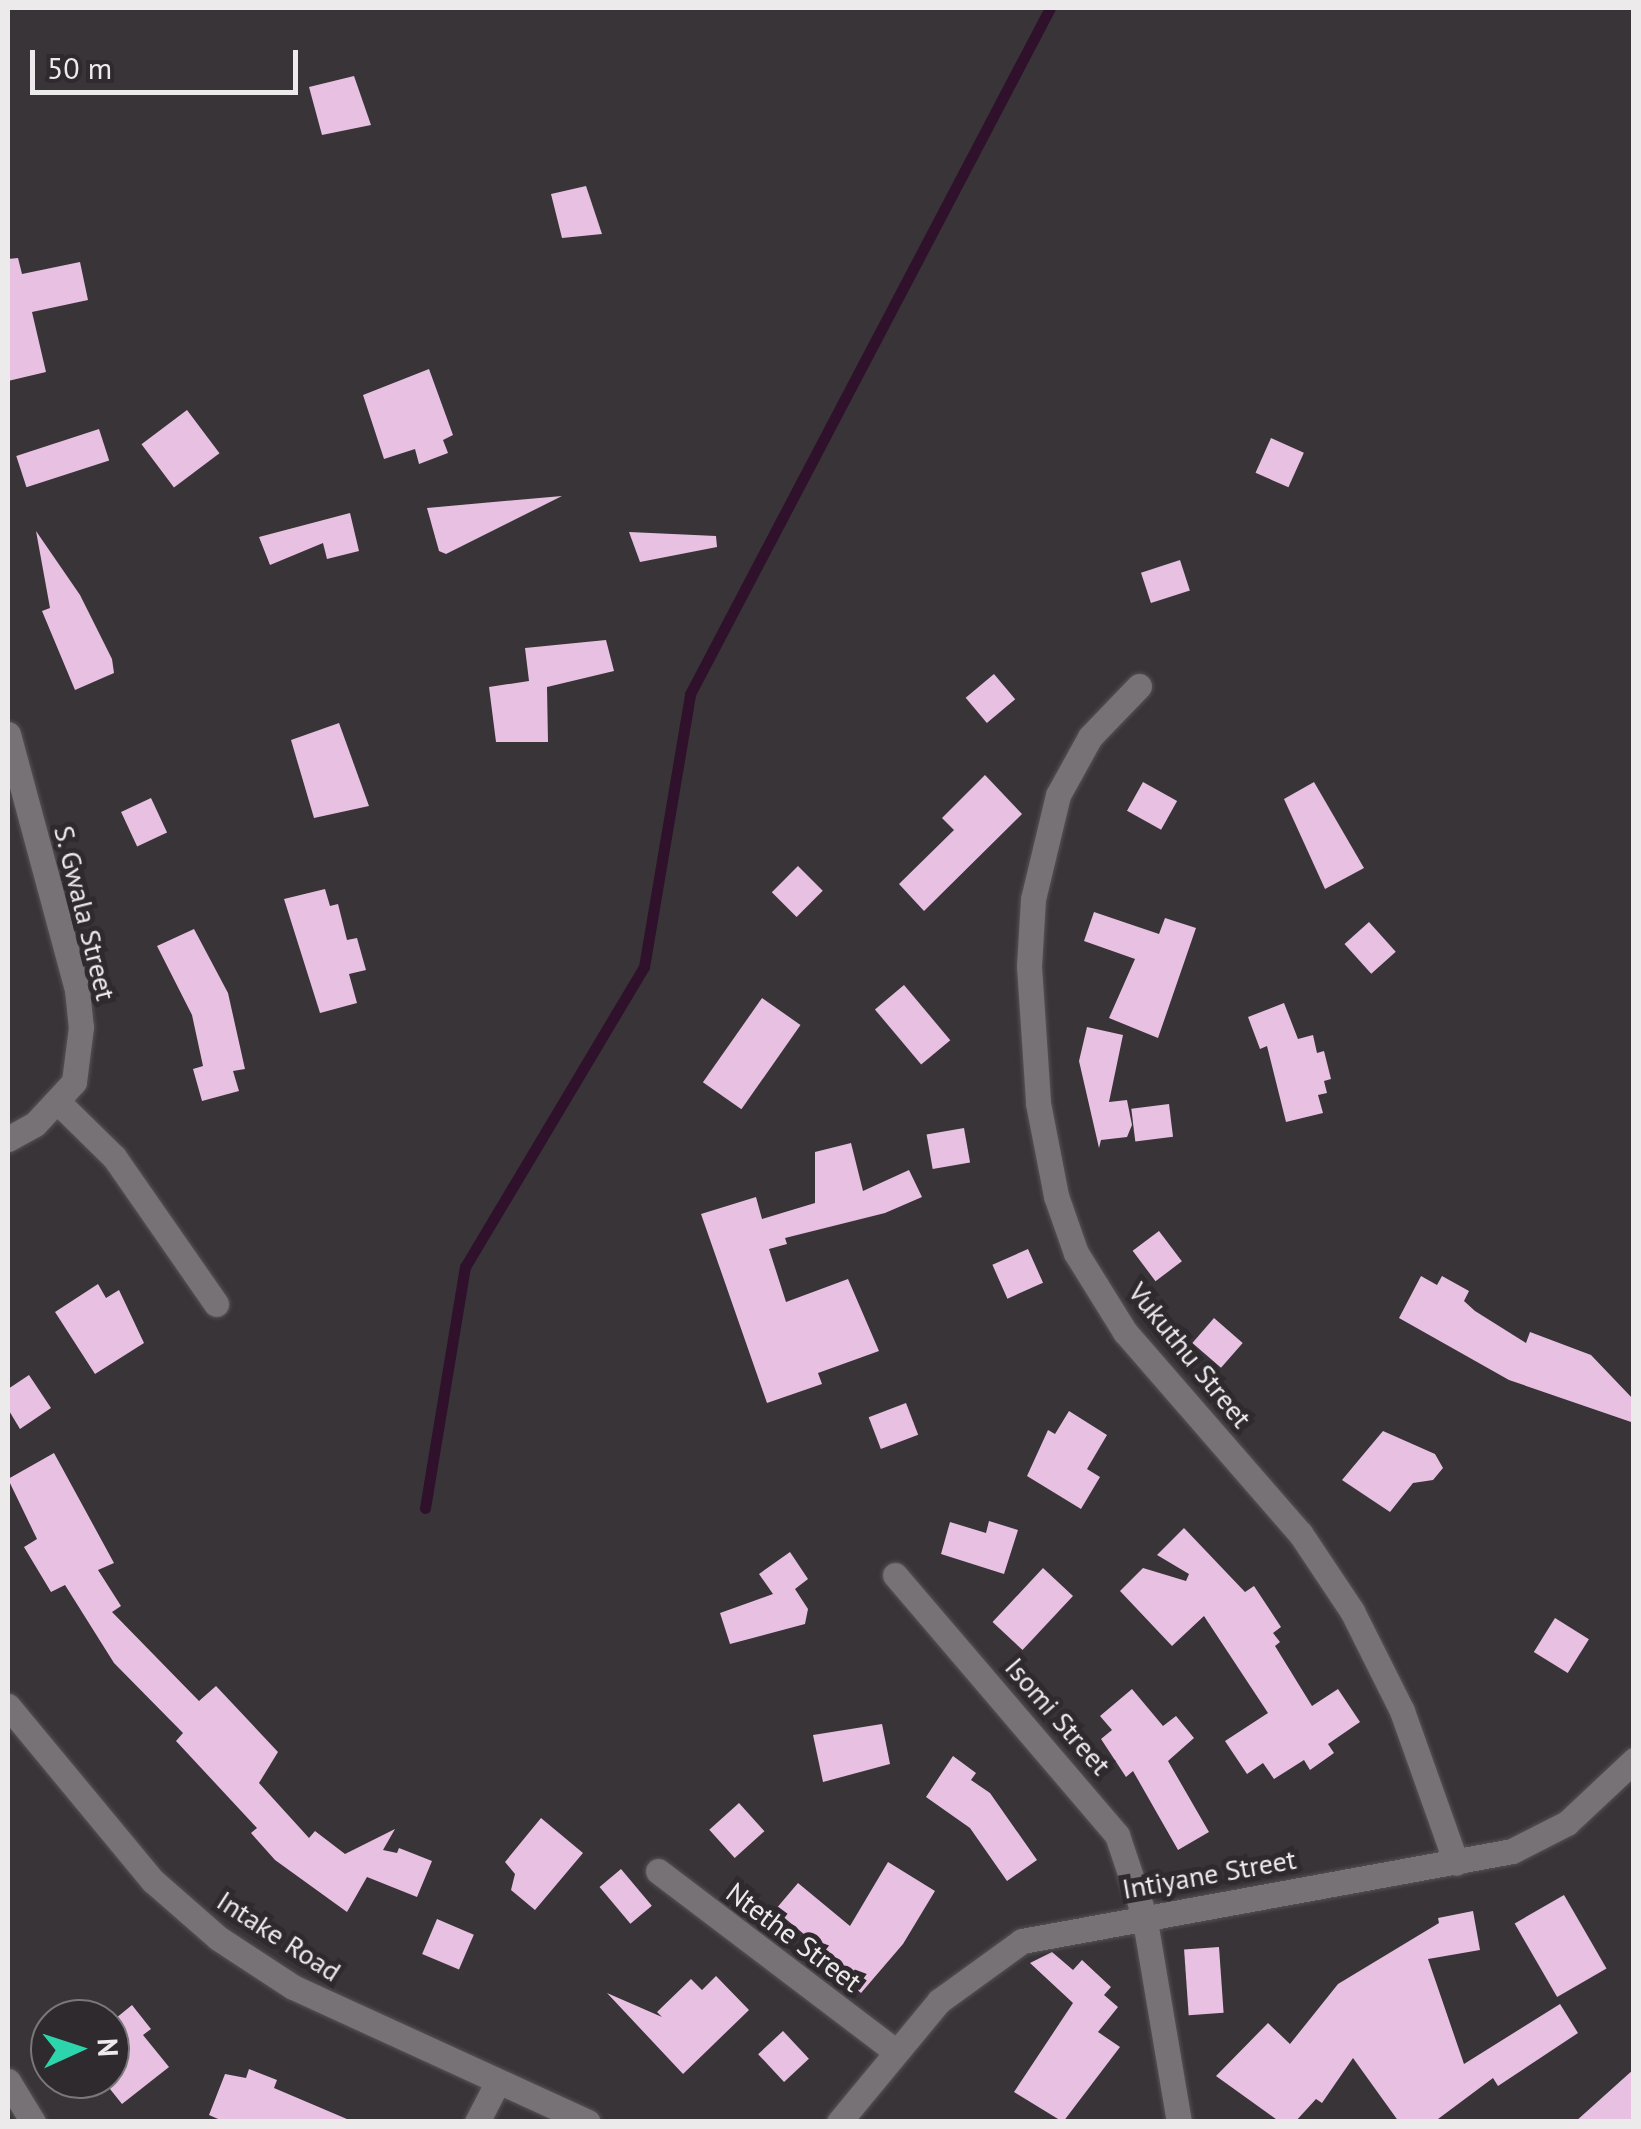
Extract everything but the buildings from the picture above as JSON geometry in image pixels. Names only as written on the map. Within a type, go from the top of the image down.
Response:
[{"type":"street","name":"Vukuthu Street","points":[[1139,686],[1090,736],[1058,795],[1034,900],[1028,966],[1037,1084],[1056,1196],[1076,1253],[1124,1332],[1300,1533],[1352,1611],[1402,1711],[1456,1863]]},
{"type":"street","name":"S. Gwala Street","points":[[8,734],[77,990],[79,1061],[59,1103]]},
{"type":"street","points":[[8,1139],[59,1103],[114,1157],[216,1304]]},
{"type":"street","name":"Isomi Street","points":[[895,1576],[1117,1835],[1144,1916],[1179,2122]]},
{"type":"street","name":"Intake Road","points":[[8,1706],[152,1881],[218,1938],[293,1987],[496,2085],[588,2122]]},
{"type":"street","name":"Intiyane Street","points":[[839,2122],[894,2050],[980,1966],[1022,1941],[1512,1851],[1567,1823],[1634,1760]]},
{"type":"street","name":"Ntethe Street","points":[[658,1871],[894,2050]]},
{"type":"street","points":[[8,2081],[32,2122]]},
{"type":"street","points":[[478,2122],[496,2085]]},
{"type":"waterway","points":[[425,1508],[465,1267],[644,967],[690,694],[1050,8]]}]
